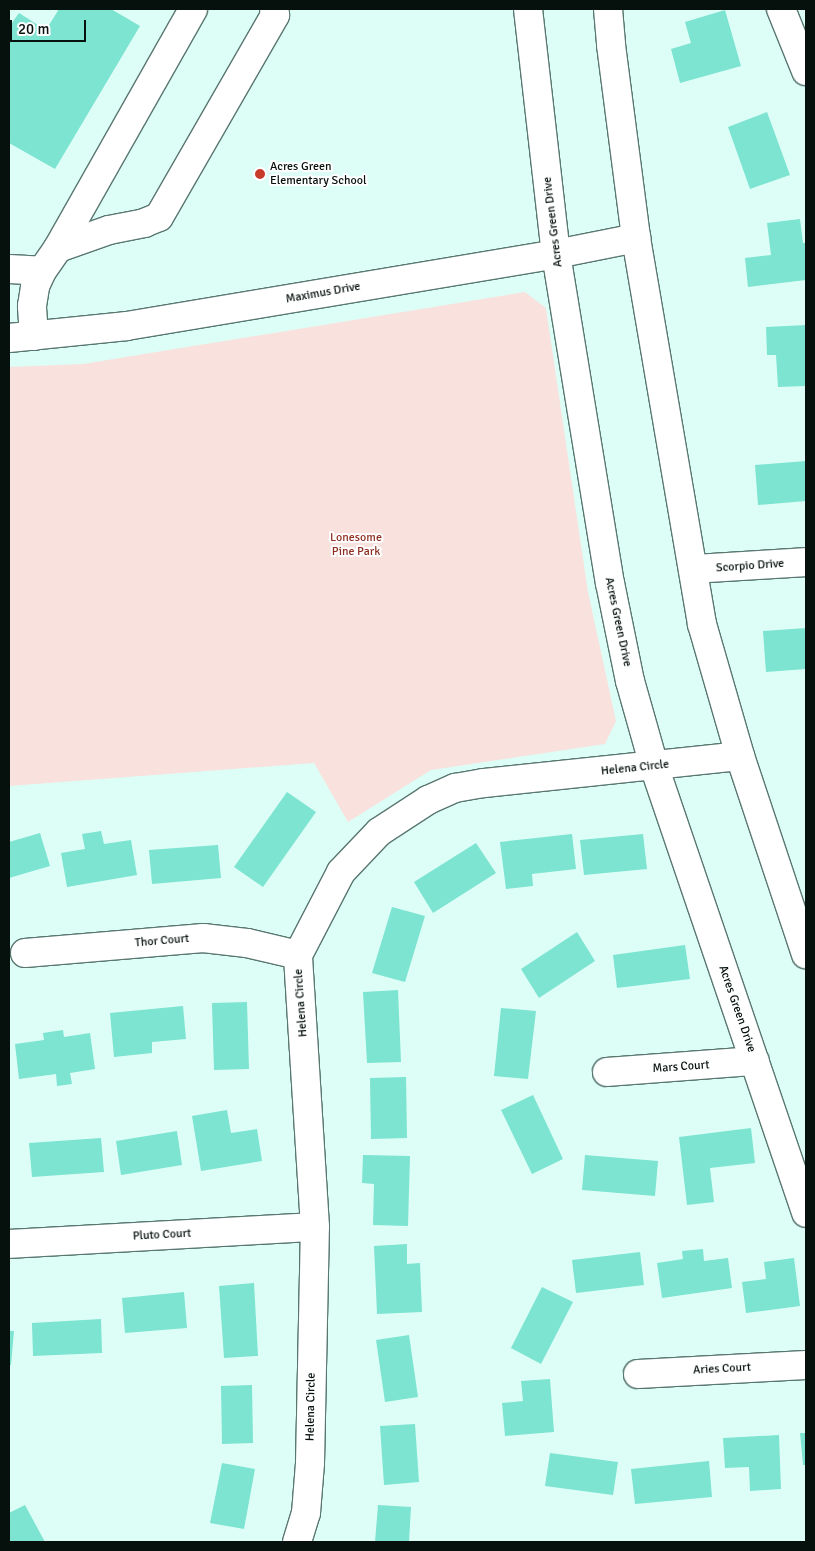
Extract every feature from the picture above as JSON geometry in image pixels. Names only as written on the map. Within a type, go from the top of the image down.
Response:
[{"type":"street","points":[[58,248],[109,230],[144,223],[159,216],[275,14],[274,9]]},
{"type":"street","name":"Acres Green Drive","points":[[528,9],[556,254],[610,583],[630,681],[654,766],[806,1213]]},
{"type":"street","points":[[608,9],[636,238],[702,624],[740,756],[797,897],[806,954]]},
{"type":"street","points":[[781,9],[806,71]]},
{"type":"street","points":[[21,337],[32,306],[35,286],[42,271],[58,248],[182,13]]},
{"type":"street","name":"Maximus Drive","points":[[21,337],[127,326],[556,254],[636,238]]},
{"type":"street","points":[[9,269],[42,271]]},
{"type":"street","name":"Scorpio Drive","points":[[693,569],[806,562]]},
{"type":"street","name":"Helena Circle","points":[[297,1542],[306,1513],[310,1463],[315,1227],[298,955],[341,872],[379,832],[428,800],[456,788],[484,783],[740,756]]},
{"type":"street","name":"Thor Court","points":[[25,953],[203,938],[247,943],[298,955]]},
{"type":"street","name":"Mars Court","points":[[607,1072],[755,1062]]},
{"type":"street","name":"Pluto Court","points":[[9,1244],[315,1227]]},
{"type":"street","name":"Aries Court","points":[[638,1374],[806,1365]]},
{"type":"green space","name":"Lonesome Pine Park","points":[[525,292],[546,308],[588,592],[616,721],[605,744],[431,770],[348,822],[314,763],[9,786],[9,367],[83,364]]},
{"type":"building","points":[[59,9],[111,9],[140,26],[55,169],[9,143],[9,27],[19,13],[46,30]]},
{"type":"building","points":[[725,10],[741,66],[680,83],[671,49],[691,43],[685,22]]},
{"type":"building","points":[[767,112],[790,175],[750,189],[728,127]]},
{"type":"building","points":[[800,219],[803,243],[806,243],[806,280],[748,287],[745,258],[771,255],[767,223]]},
{"type":"building","points":[[806,325],[806,386],[778,387],[776,355],[767,355],[766,327]]},
{"type":"building","points":[[806,461],[806,501],[758,505],[755,465]]},
{"type":"building","points":[[806,628],[806,669],[766,672],[763,631]]},
{"type":"building","points":[[287,792],[316,812],[263,887],[234,867]]},
{"type":"building","points":[[101,831],[104,844],[131,840],[137,875],[67,887],[61,853],[85,849],[82,834]]},
{"type":"building","points":[[40,833],[50,866],[9,878],[9,842]]},
{"type":"building","points":[[572,834],[576,869],[532,874],[533,886],[506,889],[500,842]]},
{"type":"building","points":[[643,834],[647,869],[584,875],[580,840]]},
{"type":"building","points":[[476,843],[496,873],[433,913],[414,882]]},
{"type":"building","points":[[218,845],[221,878],[152,884],[149,850]]},
{"type":"building","points":[[392,907],[425,916],[405,982],[372,973]]},
{"type":"building","points":[[577,932],[595,961],[539,998],[521,969]]},
{"type":"building","points":[[685,945],[690,979],[617,988],[613,955]]},
{"type":"building","points":[[398,990],[401,1062],[367,1063],[363,992]]},
{"type":"building","points":[[247,1002],[249,1069],[214,1070],[212,1003]]},
{"type":"building","points":[[183,1006],[186,1039],[152,1042],[152,1053],[114,1057],[110,1013]]},
{"type":"building","points":[[501,1008],[536,1011],[528,1079],[494,1076]]},
{"type":"building","points":[[63,1030],[64,1037],[90,1033],[95,1069],[70,1073],[72,1084],[57,1086],[56,1074],[19,1079],[15,1044],[44,1040],[43,1033]]},
{"type":"building","points":[[406,1077],[407,1138],[371,1139],[370,1078]]},
{"type":"building","points":[[533,1095],[563,1159],[532,1174],[501,1110]]},
{"type":"building","points":[[227,1110],[231,1133],[257,1129],[262,1161],[201,1171],[192,1116]]},
{"type":"building","points":[[751,1128],[755,1163],[710,1168],[714,1202],[687,1205],[679,1137]]},
{"type":"building","points":[[177,1131],[182,1165],[121,1175],[116,1141]]},
{"type":"building","points":[[101,1138],[104,1172],[32,1177],[29,1143]]},
{"type":"building","points":[[363,1155],[410,1156],[408,1226],[373,1225],[374,1184],[362,1183]]},
{"type":"building","points":[[585,1155],[658,1161],[655,1196],[582,1190]]},
{"type":"building","points":[[407,1244],[407,1264],[420,1263],[422,1312],[377,1314],[374,1246]]},
{"type":"building","points":[[703,1249],[704,1261],[728,1258],[732,1288],[662,1298],[657,1263],[683,1259],[682,1251]]},
{"type":"building","points":[[640,1252],[644,1285],[576,1293],[572,1260]]},
{"type":"building","points":[[794,1258],[800,1306],[746,1313],[742,1282],[766,1279],[764,1262]]},
{"type":"building","points":[[254,1283],[258,1356],[224,1358],[219,1286]]},
{"type":"building","points":[[542,1287],[573,1302],[541,1364],[511,1348]]},
{"type":"building","points":[[184,1292],[187,1328],[125,1333],[122,1298]]},
{"type":"building","points":[[101,1319],[102,1353],[33,1356],[32,1323]]},
{"type":"building","points":[[9,1331],[14,1331],[11,1365],[9,1365]]},
{"type":"building","points":[[409,1335],[418,1397],[385,1402],[376,1340]]},
{"type":"building","points":[[550,1379],[554,1432],[505,1436],[502,1403],[523,1401],[521,1381]]},
{"type":"building","points":[[252,1385],[253,1443],[222,1444],[221,1386]]},
{"type":"building","points":[[415,1424],[419,1482],[384,1485],[380,1426]]},
{"type":"building","points":[[800,1433],[806,1433],[806,1465],[803,1465]]},
{"type":"building","points":[[779,1435],[781,1489],[750,1491],[749,1467],[725,1468],[723,1438]]},
{"type":"building","points":[[550,1453],[618,1462],[613,1495],[545,1486]]},
{"type":"building","points":[[709,1461],[712,1497],[635,1504],[631,1469]]},
{"type":"building","points":[[222,1463],[255,1469],[244,1529],[210,1523]]},
{"type":"building","points":[[25,1505],[45,1542],[9,1542],[9,1513]]},
{"type":"building","points":[[378,1505],[411,1507],[409,1542],[375,1542]]},
{"type":"place","name":"Acres Green Elementary School","points":[[260,174]]}]
